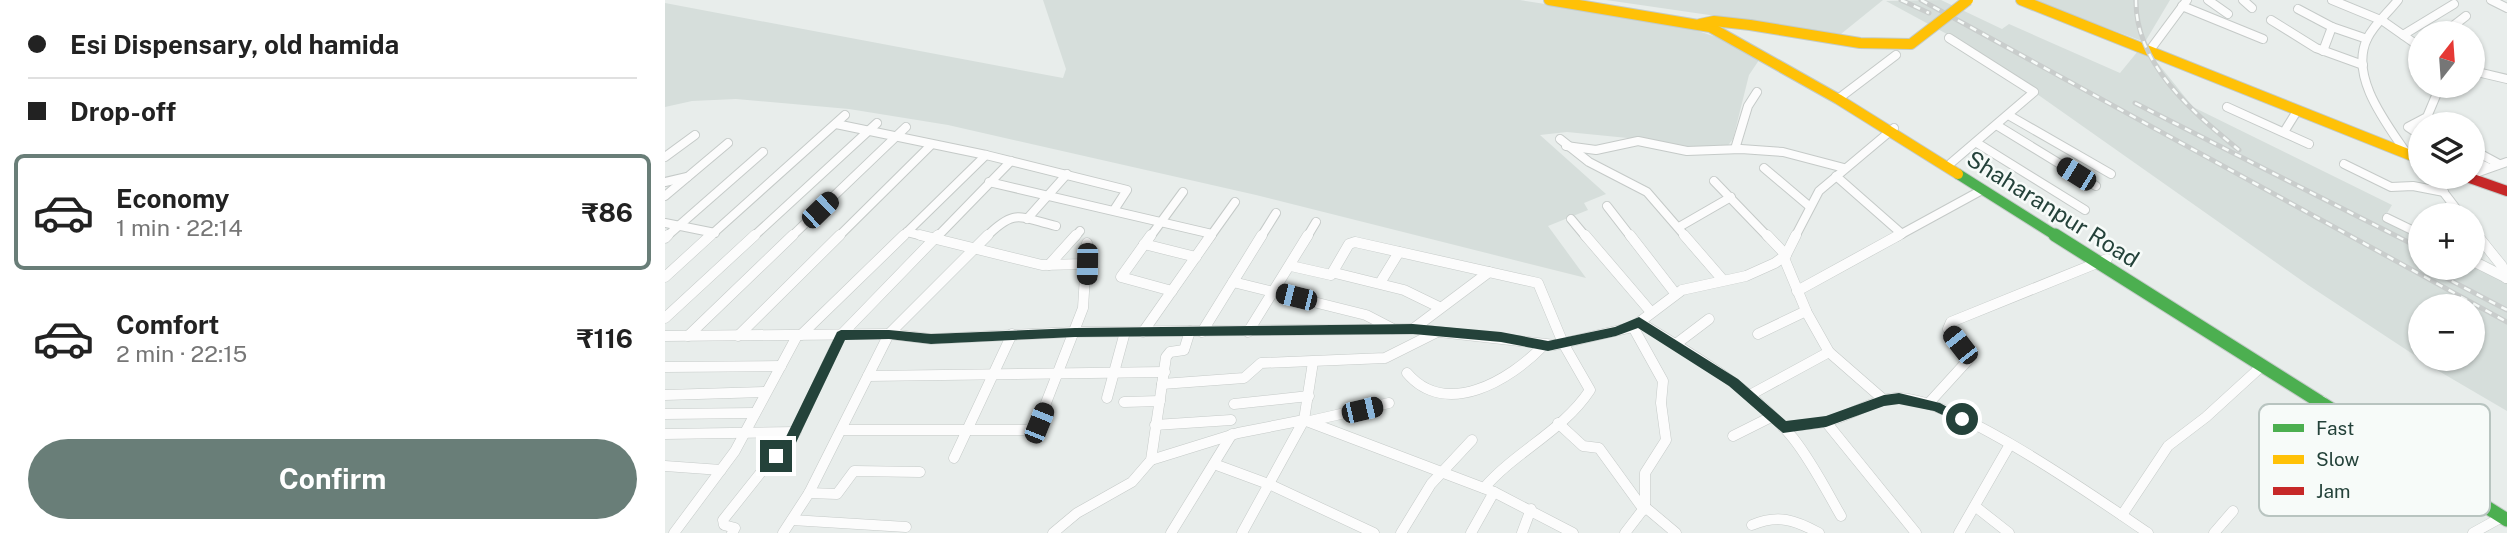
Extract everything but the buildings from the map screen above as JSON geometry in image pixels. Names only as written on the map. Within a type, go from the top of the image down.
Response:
[{"type":"main road","name":"Shaharanpur Road","points":[[1549,0],[1704,23]]},
{"type":"main road","name":"Shaharanpur Road","points":[[1584,0],[1704,23],[1732,37],[1840,98],[1982,190],[2103,261],[2328,404]]},
{"type":"main road","points":[[1704,23],[1750,25],[1860,43],[1911,44],[1968,0]]},
{"type":"main road","points":[[2021,0],[2408,154]]},
{"type":"main road","name":"Shaharanpur Road","points":[[1891,130],[1951,163],[2327,404]]},
{"type":"main road","points":[[2485,183],[2507,191]]},
{"type":"main road","name":"Shaharanpur Road","points":[[2490,506],[2505,516]]},
{"type":"main road","name":"Shaharanpur Road","points":[[2490,507],[2505,516]]},
{"type":"street","points":[[2208,0],[2228,14]]},
{"type":"street","points":[[2243,0],[2252,8]]},
{"type":"street","points":[[2332,0],[2382,21],[2408,39]]},
{"type":"street","points":[[2398,0],[2367,39],[2363,65],[2374,100],[2408,146]]},
{"type":"street","points":[[2491,0],[2507,8]]},
{"type":"street","points":[[2150,50],[2185,3],[2263,39]]},
{"type":"street","points":[[2403,35],[2454,4]]},
{"type":"street","points":[[2298,9],[2367,39]]},
{"type":"street","points":[[2460,21],[2466,16]]},
{"type":"street","points":[[2270,20],[2323,51],[2363,65]]},
{"type":"street","points":[[2323,51],[2332,26]]},
{"type":"street","points":[[1949,38],[2033,91],[2010,116],[1951,163]]},
{"type":"street","points":[[1840,98],[1896,55]]},
{"type":"street","points":[[2485,74],[2507,79]]},
{"type":"street","points":[[1735,149],[1756,92]]},
{"type":"street","points":[[2227,107],[2309,144]]},
{"type":"street","points":[[2284,132],[2297,111]]},
{"type":"street","points":[[665,278],[845,116]]},
{"type":"street","points":[[2010,116],[2111,174]]},
{"type":"street","points":[[665,318],[877,123]]},
{"type":"street","points":[[836,124],[986,155],[1127,190],[1114,210]]},
{"type":"street","points":[[1998,126],[2096,186]]},
{"type":"street","points":[[688,336],[906,127]]},
{"type":"street","points":[[665,336],[889,334],[931,339],[1075,332],[1413,329],[1501,337],[1543,346],[1563,343],[1636,324],[1675,293],[1756,273],[1785,256],[1809,206],[1840,172],[1891,130]]},
{"type":"street","points":[[665,157],[695,135]]},
{"type":"street","points":[[1723,280],[1679,227],[1641,188],[1563,143],[1596,149],[1638,141],[1687,151],[1735,149],[1783,152],[1840,172],[1902,234]]},
{"type":"street","points":[[665,195],[728,143]]},
{"type":"street","points":[[1977,143],[2085,210]]},
{"type":"street","points":[[738,336],[931,145]]},
{"type":"street","points":[[665,237],[763,152]]},
{"type":"street","points":[[674,533],[744,434],[799,335],[986,155]]},
{"type":"street","points":[[2485,155],[2503,163]]},
{"type":"street","points":[[732,533],[735,528],[725,526],[723,520],[769,461],[787,447],[841,335],[1011,161]]},
{"type":"street","points":[[2487,167],[2503,163]]},
{"type":"street","points":[[2344,164],[2391,187],[2413,186],[2444,192]]},
{"type":"street","points":[[1764,168],[1809,206]]},
{"type":"street","points":[[1027,219],[1067,174]]},
{"type":"street","points":[[665,182],[688,176]]},
{"type":"street","points":[[1714,181],[1785,256],[1806,312],[1829,352],[1884,400]]},
{"type":"street","points":[[989,182],[1212,234]]},
{"type":"street","points":[[2442,189],[2452,203]]},
{"type":"street","points":[[1797,291],[1982,190]]},
{"type":"street","points":[[1172,291],[1121,278],[1183,192]]},
{"type":"street","points":[[1679,227],[1731,197]]},
{"type":"street","points":[[1143,332],[1235,202]]},
{"type":"street","points":[[1607,206],[1675,293]]},
{"type":"street","points":[[1053,533],[1075,511],[1140,476],[1151,460],[1167,353],[1184,350],[1233,282],[1276,213]]},
{"type":"street","points":[[783,533],[809,494],[889,334],[1005,218],[1027,219],[1056,226]]},
{"type":"street","points":[[2387,218],[2408,228]]},
{"type":"street","points":[[1571,219],[1651,312]]},
{"type":"street","points":[[1248,332],[1316,222]]},
{"type":"street","points":[[665,223],[715,233]]},
{"type":"street","points":[[1049,265],[1080,231]]},
{"type":"street","points":[[907,232],[1049,265],[1087,264]]},
{"type":"street","points":[[1335,273],[1352,242],[1536,280],[1563,343],[1590,390],[1558,423],[1500,467],[1471,533]]},
{"type":"street","points":[[842,430],[1027,430],[1037,426],[1085,300],[1087,243]]},
{"type":"street","points":[[1144,244],[1196,257]]},
{"type":"street","points":[[2485,245],[2502,266],[2506,278]]},
{"type":"street","points":[[1380,283],[1399,252]]},
{"type":"street","points":[[1928,404],[1969,359],[1948,328],[1951,322],[2103,261]]},
{"type":"street","points":[[1290,266],[1380,283],[1415,294],[1439,307]]},
{"type":"street","points":[[2485,267],[2506,278]]},
{"type":"street","points":[[1413,329],[1489,272]]},
{"type":"street","points":[[1233,282],[1366,315],[1393,329]]},
{"type":"street","points":[[1758,334],[1806,312]]},
{"type":"street","points":[[1676,344],[1709,319]]},
{"type":"street","points":[[1636,324],[1676,344],[1750,395],[1783,427],[1841,516]]},
{"type":"street","points":[[1625,533],[1644,509],[1645,473],[1666,443],[1661,403],[1663,381],[1636,324]]},
{"type":"street","points":[[1162,384],[1244,378],[1261,363],[1385,359],[1438,331]]},
{"type":"street","points":[[1107,398],[1125,332]]},
{"type":"street","points":[[954,458],[1012,334]]},
{"type":"street","points":[[1407,373],[1419,387],[1465,394],[1506,379],[1543,346]]},
{"type":"street","points":[[1750,395],[1829,352]]},
{"type":"street","points":[[1242,533],[1306,421],[1313,362]]},
{"type":"street","points":[[2122,515],[2168,446],[2206,417],[2263,365]]},
{"type":"street","points":[[665,367],[781,366]]},
{"type":"street","points":[[868,376],[1165,372]]},
{"type":"street","points":[[665,395],[766,392]]},
{"type":"street","points":[[1234,404],[1309,396]]},
{"type":"street","points":[[1783,427],[1826,422],[1884,400],[1899,398],[1928,404],[1945,410],[2062,475],[2148,533]]},
{"type":"street","points":[[1124,402],[1160,401]]},
{"type":"street","points":[[1151,460],[1232,434],[1389,404]]},
{"type":"street","points":[[665,414],[755,412]]},
{"type":"street","points":[[1733,436],[1771,417]]},
{"type":"street","points":[[1155,425],[1231,420]]},
{"type":"street","points":[[1306,421],[1489,490],[1531,509],[1573,533]]},
{"type":"street","points":[[1826,422],[1916,533]]},
{"type":"street","points":[[1558,423],[1583,446],[1599,448],[1644,509],[1676,533]]},
{"type":"street","points":[[665,434],[796,432]]},
{"type":"street","points":[[1171,533],[1232,434]]},
{"type":"street","points":[[1401,533],[1440,472],[1472,440]]},
{"type":"street","points":[[1959,533],[2009,446]]},
{"type":"street","points":[[1214,464],[1271,485],[1374,533]]},
{"type":"street","points":[[666,466],[721,470]]},
{"type":"street","points":[[809,494],[837,494],[854,471],[920,472]]},
{"type":"street","points":[[1976,507],[2008,533]]},
{"type":"street","points":[[1522,533],[1531,509]]},
{"type":"street","points":[[2214,533],[2233,511]]},
{"type":"street","points":[[1752,525],[1776,516],[1790,519],[1819,533]]},
{"type":"street","points":[[2473,533],[2505,516]]},
{"type":"street","points":[[792,520],[906,527]]},
{"type":"shaded area","points":[[1043,0],[1520,0],[1680,25],[1734,43],[1761,57],[1749,75],[1733,139],[1726,148],[1713,151],[1658,141],[1567,132],[1540,135],[1606,194],[1584,203],[1588,210],[1548,226],[1586,278],[1256,195],[948,125],[849,109],[736,99],[692,101],[665,107],[665,3],[1063,78],[1066,69]]},
{"type":"shaded area","points":[[1606,0],[1883,0],[1841,34]]},
{"type":"shaded area","points":[[1941,0],[2002,29],[2009,24],[2120,73],[2138,51],[2152,56],[2193,107],[2392,205],[2386,215],[2408,227],[2408,280],[2485,280],[2485,266],[2507,278],[2507,411],[2439,371],[2485,371],[2485,294],[2408,294],[2408,351],[2308,285],[1969,46],[1886,1]]},
{"type":"shaded area","points":[[2031,0],[2170,0],[2145,42]]},
{"type":"railway","points":[[1901,0],[1929,13]]},
{"type":"railway","points":[[1921,0],[2507,322]]},
{"type":"railway","points":[[2136,0],[2138,24],[2145,46],[2156,66],[2186,103],[2239,150]]},
{"type":"railway","points":[[2135,103],[2408,242]]},
{"type":"railway","points":[[2450,280],[2507,310]]},
{"type":"traffic: fast","points":[[1958,174],[2323,404]]},
{"type":"traffic: fast","points":[[2490,509],[2507,520]]},
{"type":"traffic: slow","points":[[1549,0],[1710,27],[1838,99],[1958,174]]},
{"type":"traffic: slow","points":[[1750,25],[1860,43],[1911,44],[1968,0]]},
{"type":"traffic: slow","points":[[2021,0],[2408,154]]},
{"type":"traffic: slow","points":[[1700,24],[1714,21],[1750,25]]},
{"type":"traffic: jam","points":[[2485,183],[2507,191]]},
{"type":"route","points":[[776,456],[787,447],[796,432],[841,335],[889,334],[931,339],[1075,332],[1413,329],[1501,337],[1548,346],[1633,327],[1639,322],[1734,383],[1783,427],[1826,422],[1884,400],[1899,398],[1945,410],[1962,419]]}]
